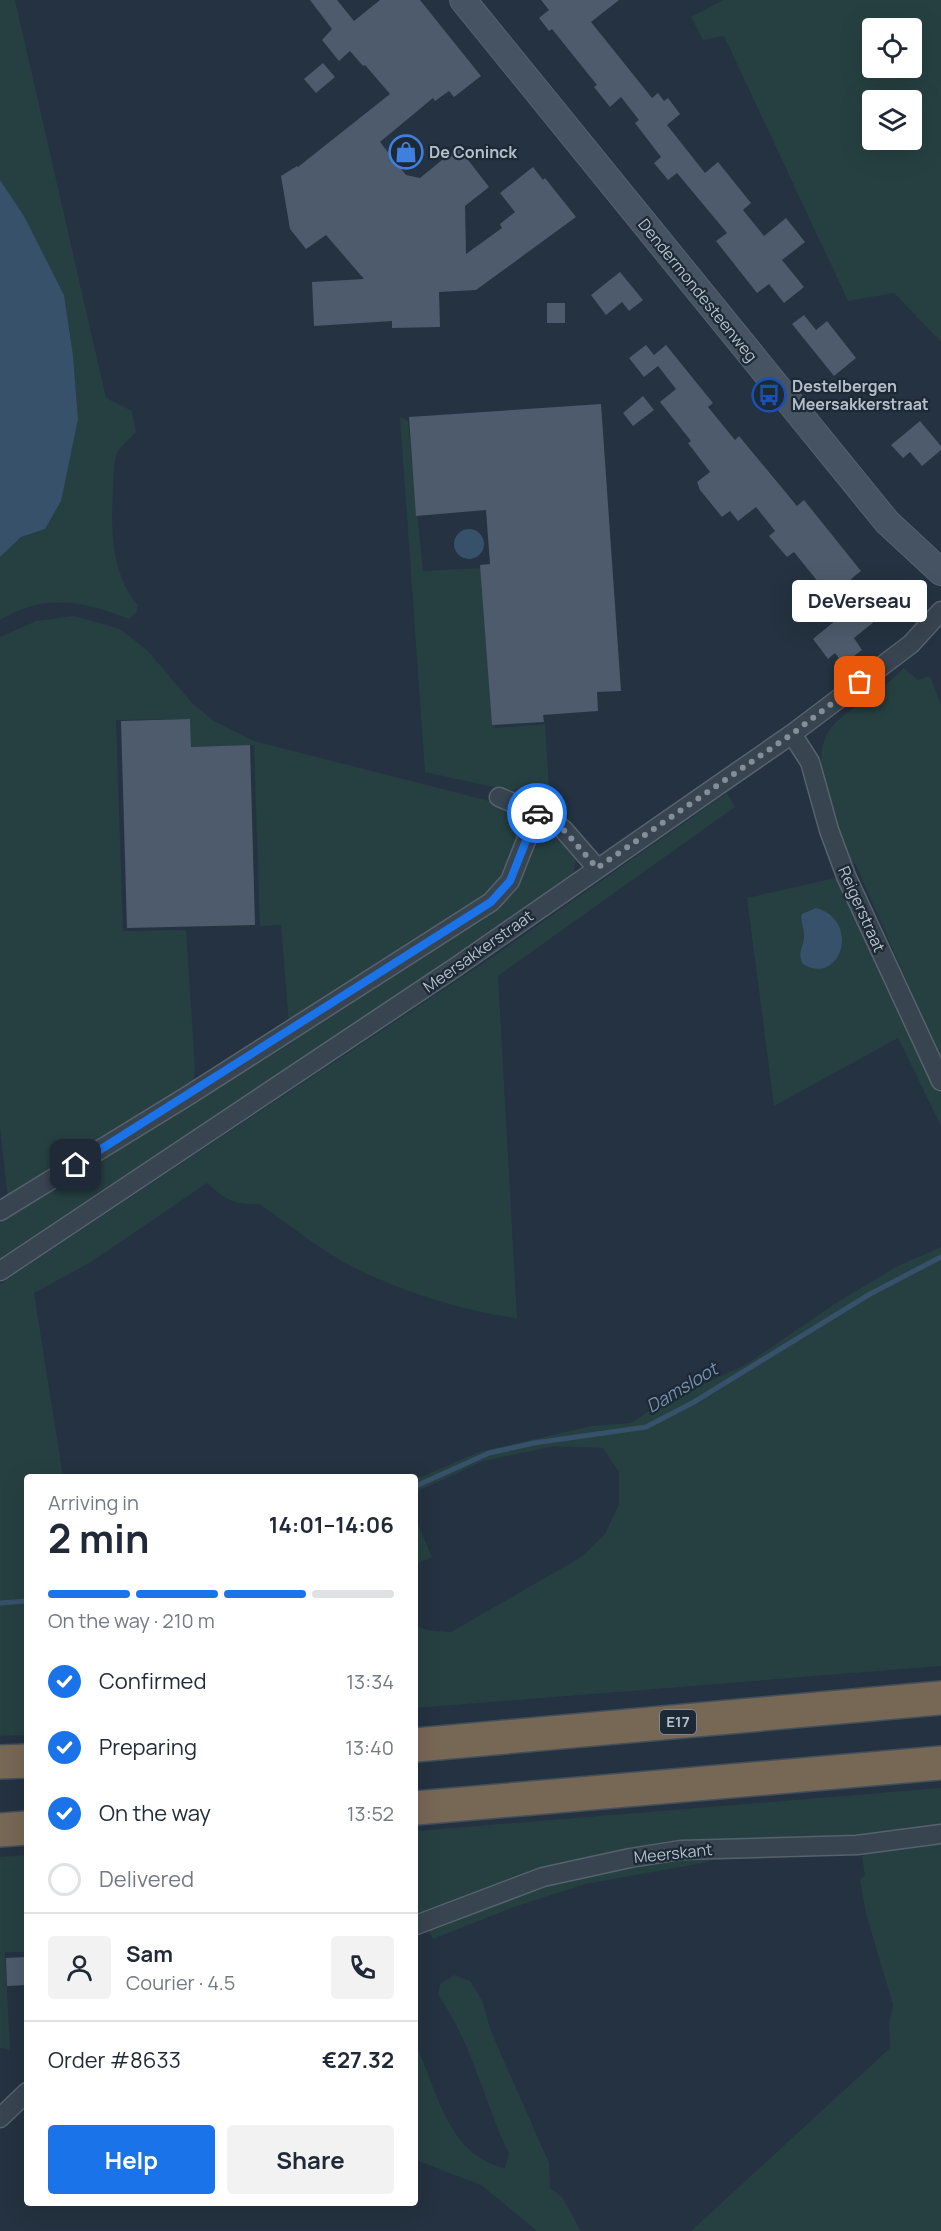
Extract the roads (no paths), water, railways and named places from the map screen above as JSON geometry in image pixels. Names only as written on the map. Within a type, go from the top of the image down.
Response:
[{"type":"highway","name":"E17","points":[[418,1745],[941,1698]]},
{"type":"highway","points":[[0,1762],[24,1761]]},
{"type":"highway","points":[[418,1808],[941,1763]]},
{"type":"highway","points":[[0,1830],[24,1828]]},
{"type":"main road","name":"Dendermondesteenweg","points":[[463,0],[887,522],[941,573]]},
{"type":"street","name":"Meersakkerstraat","points":[[0,1270],[244,1110],[792,734],[911,644],[941,611]]},
{"type":"street","name":"Reigerstraat","points":[[792,734],[810,762],[829,830],[846,876],[941,1081]]},
{"type":"street","points":[[499,796],[537,813],[563,829],[597,868]]},
{"type":"street","points":[[0,1211],[199,1089],[491,902],[510,881],[537,813]]},
{"type":"street","name":"Meerskant","points":[[418,1923],[543,1877],[630,1858],[681,1850],[857,1845],[941,1834]]},
{"type":"street","points":[[0,2118],[24,2095]]},
{"type":"water","points":[[0,180],[24,216],[64,295],[73,355],[78,419],[61,501],[45,529],[21,537],[0,557]]},
{"type":"water","points":[[469,529],[480,533],[484,544],[480,555],[469,559],[458,555],[454,544],[458,533]]},
{"type":"water","points":[[816,908],[830,915],[839,925],[842,937],[841,950],[836,960],[827,967],[816,969],[803,964],[800,956],[804,938],[802,914]]},
{"type":"waterway","name":"Damsloot","points":[[418,1485],[489,1453],[534,1443],[646,1427],[694,1402],[870,1294],[941,1257]]},
{"type":"waterway","name":"Damsloot","points":[[0,1603],[24,1601]]},
{"type":"place","name":"De Coninck","points":[[406,152]]},
{"type":"place","name":"Destelbergen Meersakkerstraat","points":[[769,395]]},
{"type":"place","name":"DeVerseau","points":[[860,682]]}]
